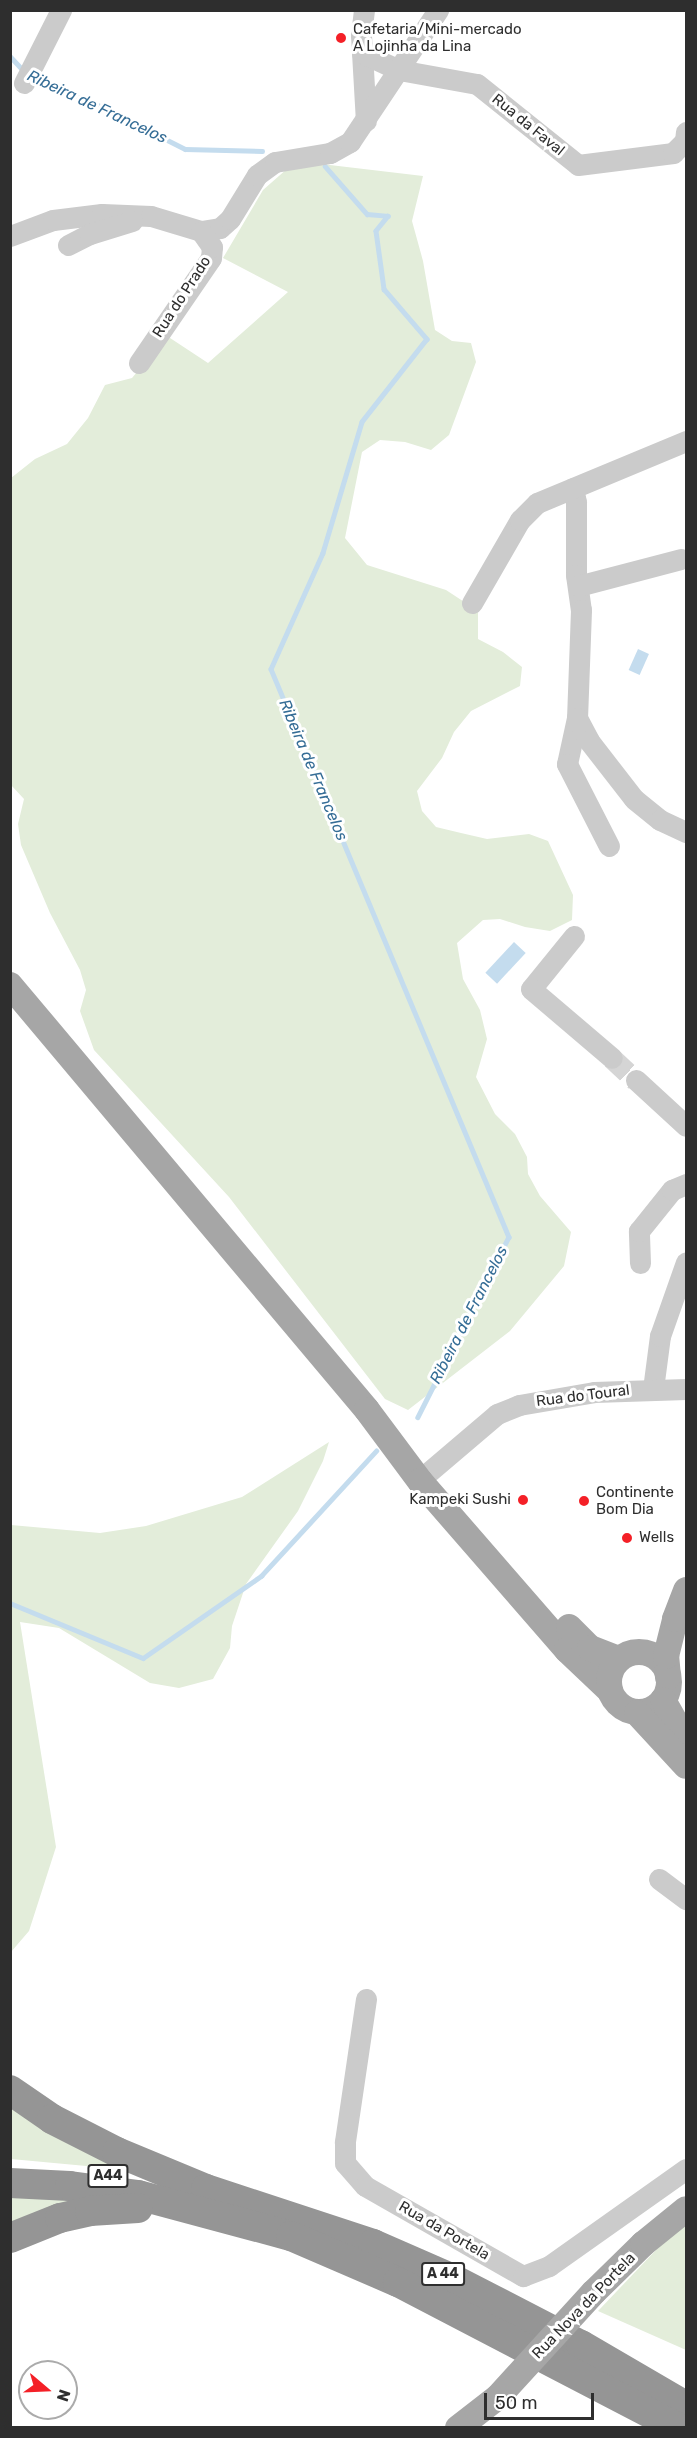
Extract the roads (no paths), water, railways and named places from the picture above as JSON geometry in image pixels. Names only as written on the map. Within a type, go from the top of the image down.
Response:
[{"type":"highway","name":"A 44","points":[[10,2090],[52,2119],[82,2136],[206,2189],[298,2218],[409,2259],[581,2346],[687,2406]]},
{"type":"highway","name":"A44","points":[[10,2168],[72,2172],[206,2189]]},
{"type":"highway","name":"A 44","points":[[10,2182],[138,2195],[263,2228],[320,2247],[408,2288],[679,2427]]},
{"type":"highway","name":"A 44","points":[[10,2238],[60,2218],[90,2211],[177,2207]]},
{"type":"highway","points":[[581,2346],[687,2392]]},
{"type":"highway","points":[[629,2400],[668,2427]]},
{"type":"main road","points":[[10,985],[386,1434],[420,1481],[488,1560],[567,1650],[610,1691],[620,1706],[637,1713],[687,1766]]},
{"type":"main road","points":[[386,1434],[430,1471],[581,1641],[590,1648],[659,1660],[666,1688],[687,1741]]},
{"type":"main road","points":[[637,1713],[652,1710],[666,1688],[666,1656],[675,1620],[687,1590]]},
{"type":"main road","points":[[610,1691],[610,1673],[675,1620]]},
{"type":"main road","name":"Rua Nova da Portela","points":[[458,2427],[498,2397],[594,2292],[643,2244],[687,2209]]},
{"type":"street","points":[[27,78],[62,10]]},
{"type":"street","points":[[364,10],[362,53],[366,121]]},
{"type":"street","points":[[10,236],[53,220],[102,214],[151,216],[201,231],[220,228],[230,219],[257,175],[275,162],[330,153],[350,142],[438,10]]},
{"type":"street","name":"Rua da Faval","points":[[362,53],[399,70],[461,79],[477,84],[578,165],[673,153],[685,141],[687,132]]},
{"type":"street","points":[[68,245],[90,234],[151,216]]},
{"type":"street","name":"Rua do Prado","points":[[139,363],[211,258],[212,247],[201,231]]},
{"type":"street","points":[[472,603],[520,520],[537,503],[687,441]]},
{"type":"street","points":[[573,488],[581,610],[577,718],[567,764],[609,846]]},
{"type":"street","points":[[578,586],[681,559]]},
{"type":"street","points":[[577,718],[589,741],[634,799],[660,820],[687,832]]},
{"type":"street","points":[[574,936],[531,989],[612,1058]]},
{"type":"street","points":[[636,1080],[687,1126]]},
{"type":"street","points":[[640,1263],[639,1231],[672,1190],[687,1184]]},
{"type":"street","points":[[653,1389],[660,1336],[687,1262]]},
{"type":"street","name":"Rua do Toural","points":[[430,1471],[497,1414],[519,1405],[594,1392],[687,1389]]},
{"type":"street","points":[[659,1879],[687,1899]]},
{"type":"street","name":"Rua da Portela","points":[[366,1999],[345,2142],[345,2163],[365,2186],[523,2277],[549,2266],[687,2169]]},
{"type":"water","points":[[638,649],[649,654],[640,675],[629,670]]},
{"type":"water","points":[[514,942],[526,953],[497,984],[485,973]]},
{"type":"waterway","name":"Ribeira de Francelos","points":[[10,56],[22,69]]},
{"type":"waterway","name":"Ribeira de Francelos","points":[[31,79],[92,102],[185,149],[262,151]]},
{"type":"waterway","name":"Ribeira de Francelos","points":[[325,166],[367,214],[388,216],[376,231],[384,289],[427,339],[362,422],[323,553],[271,669],[509,1237],[418,1417]]},
{"type":"waterway","name":"Ribeira de Francelos","points":[[10,1603],[143,1658],[261,1576],[376,1451]]},
{"type":"tunnel","points":[[612,1058],[636,1080]]},
{"type":"place","name":"Cafetaria/Mini-mercado A Lojinha da Lina","points":[[341,38]]},
{"type":"place","name":"Kampeki Sushi","points":[[523,1500]]},
{"type":"place","name":"Continente Bom Dia","points":[[584,1501]]},
{"type":"place","name":"Wells","points":[[627,1538]]}]
